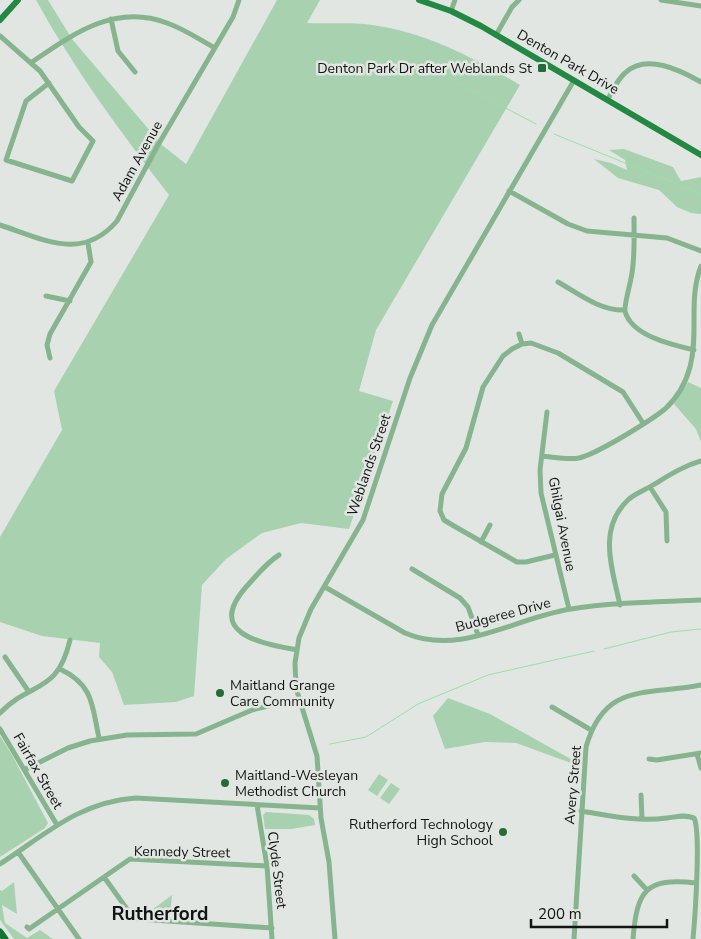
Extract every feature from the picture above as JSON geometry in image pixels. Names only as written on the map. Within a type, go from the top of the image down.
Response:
[{"type":"highway","points":[[0,932],[5,939]]},
{"type":"main road","points":[[0,20],[18,0]]},
{"type":"main road","name":"Denton Park Drive","points":[[419,0],[451,11],[496,35],[573,82],[608,99],[701,155]]},
{"type":"street","name":"Adam Avenue","points":[[88,243],[103,235],[117,221],[149,160],[233,17],[239,0]]},
{"type":"street","points":[[451,11],[455,0]]},
{"type":"street","points":[[496,35],[512,7],[519,0]]},
{"type":"street","points":[[661,0],[701,6]]},
{"type":"street","points":[[32,62],[75,33],[93,24],[131,16],[166,22],[215,48]]},
{"type":"street","points":[[111,19],[118,51],[135,72]]},
{"type":"street","points":[[0,36],[32,62],[49,83],[79,127],[93,141],[72,181],[6,160],[26,102],[49,83]]},
{"type":"street","points":[[608,99],[626,72],[644,65],[669,67],[701,82]]},
{"type":"street","name":"Weblands Street","points":[[335,939],[329,857],[320,808],[315,744],[298,699],[295,676],[296,650],[306,619],[365,515],[410,378],[428,331],[573,82]]},
{"type":"street","points":[[509,191],[576,228],[598,234],[667,238],[701,251]]},
{"type":"street","points":[[634,218],[633,271],[625,310],[630,321],[646,334],[669,345],[694,350]]},
{"type":"street","points":[[0,224],[65,245],[88,243],[91,262],[50,334],[47,345],[50,358]]},
{"type":"street","points":[[542,456],[570,459],[586,456],[665,408],[681,390],[690,368],[694,350],[693,299],[701,266]]},
{"type":"street","points":[[558,282],[598,305],[610,310],[625,310]]},
{"type":"street","points":[[46,296],[70,301]]},
{"type":"street","points":[[519,334],[522,344]]},
{"type":"street","points":[[555,555],[526,562],[517,562],[444,520],[439,503],[466,448],[483,387],[503,356],[522,344],[544,346],[623,392],[643,423]]},
{"type":"street","name":"Ghilgai Avenue","points":[[547,412],[542,456],[541,493],[569,609]]},
{"type":"street","points":[[620,605],[608,549],[610,529],[618,512],[630,498],[686,466],[701,461]]},
{"type":"street","points":[[650,487],[666,512],[667,541]]},
{"type":"street","points":[[481,542],[490,525]]},
{"type":"street","points":[[279,555],[269,561],[236,599],[231,610],[232,622],[242,633],[255,641],[296,650]]},
{"type":"street","points":[[412,569],[460,598],[468,606],[478,635]]},
{"type":"street","name":"Budgeree Drive","points":[[325,587],[416,638],[447,642],[569,609],[701,600]]},
{"type":"street","points":[[0,713],[10,703],[47,683],[60,669],[70,640]]},
{"type":"street","points":[[5,657],[29,692]]},
{"type":"street","points":[[60,669],[74,676],[86,688],[99,738]]},
{"type":"street","name":"Avery Street","points":[[574,939],[586,747],[597,718],[613,703],[628,696],[701,686]]},
{"type":"street","points":[[26,769],[68,748],[99,738],[127,735],[196,734],[252,710],[298,699]]},
{"type":"street","points":[[552,707],[591,730]]},
{"type":"street","name":"Fairfax Street","points":[[0,729],[26,769],[57,825]]},
{"type":"street","points":[[649,759],[657,760],[699,753],[701,768]]},
{"type":"street","points":[[642,796],[642,819]]},
{"type":"street","points":[[0,864],[57,825],[90,806],[116,799],[136,798],[320,808]]},
{"type":"street","name":"Clyde Street","points":[[257,805],[267,866],[272,939]]},
{"type":"street","points":[[581,811],[620,818],[642,819],[690,816],[696,822],[698,833],[694,939]]},
{"type":"street","points":[[18,852],[78,939]]},
{"type":"street","name":"Kennedy Street","points":[[27,927],[29,929],[130,860],[267,866]]},
{"type":"street","points":[[634,876],[647,890]]},
{"type":"street","points":[[104,877],[132,916],[138,919],[272,928]]},
{"type":"street","points":[[634,939],[638,903],[647,890],[664,882],[696,883]]},
{"type":"green space","points":[[36,0],[48,0],[72,39],[162,145],[186,164],[277,0],[320,0],[307,23],[348,23],[392,28],[430,40],[467,56],[520,85],[376,330],[359,391],[393,401],[349,529],[301,523],[262,533],[226,559],[202,585],[194,696],[176,702],[124,705],[112,672],[99,657],[100,643],[42,636],[0,622],[0,537],[62,430],[54,391],[169,195],[99,100],[66,51]]},
{"type":"green space","points":[[624,149],[673,167],[681,181],[701,177],[701,214],[691,213],[677,207],[659,190],[618,178],[594,159],[611,163],[627,170],[625,160],[609,150]]},
{"type":"green space","points":[[688,382],[701,388],[701,442],[696,429],[674,404]]},
{"type":"green space","points":[[448,698],[490,714],[578,763],[571,763],[516,743],[485,742],[445,749],[433,716]]},
{"type":"green space","points":[[0,736],[48,823],[45,828],[0,857]]},
{"type":"green space","points":[[379,774],[388,780],[377,796],[368,790]]},
{"type":"green space","points":[[391,783],[400,789],[389,804],[380,798]]},
{"type":"green space","points":[[266,812],[309,815],[314,819],[315,825],[291,829],[265,829],[263,815]]},
{"type":"green space","points":[[14,882],[17,914],[2,905],[5,923],[27,938],[40,930],[53,939],[14,939],[0,920],[0,890],[2,891]]},
{"type":"green space","points":[[172,895],[170,916],[145,915]]},
{"type":"waterway","points":[[458,83],[536,124]]},
{"type":"waterway","points":[[554,134],[701,194]]},
{"type":"waterway","points":[[604,649],[671,632],[701,629]]},
{"type":"waterway","points":[[330,744],[366,737],[418,704],[488,675],[594,651]]},
{"type":"place","name":"Denton Park Dr after Weblands St","points":[[542,68]]},
{"type":"place","name":"Maitland Grange Care Community","points":[[220,693]]},
{"type":"place","name":"Maitland-Wesleyan Methodist Church","points":[[225,783]]},
{"type":"place","name":"Rutherford Technology High School","points":[[503,832]]},
{"type":"district","name":"Rutherford","points":[[160,914]]}]
